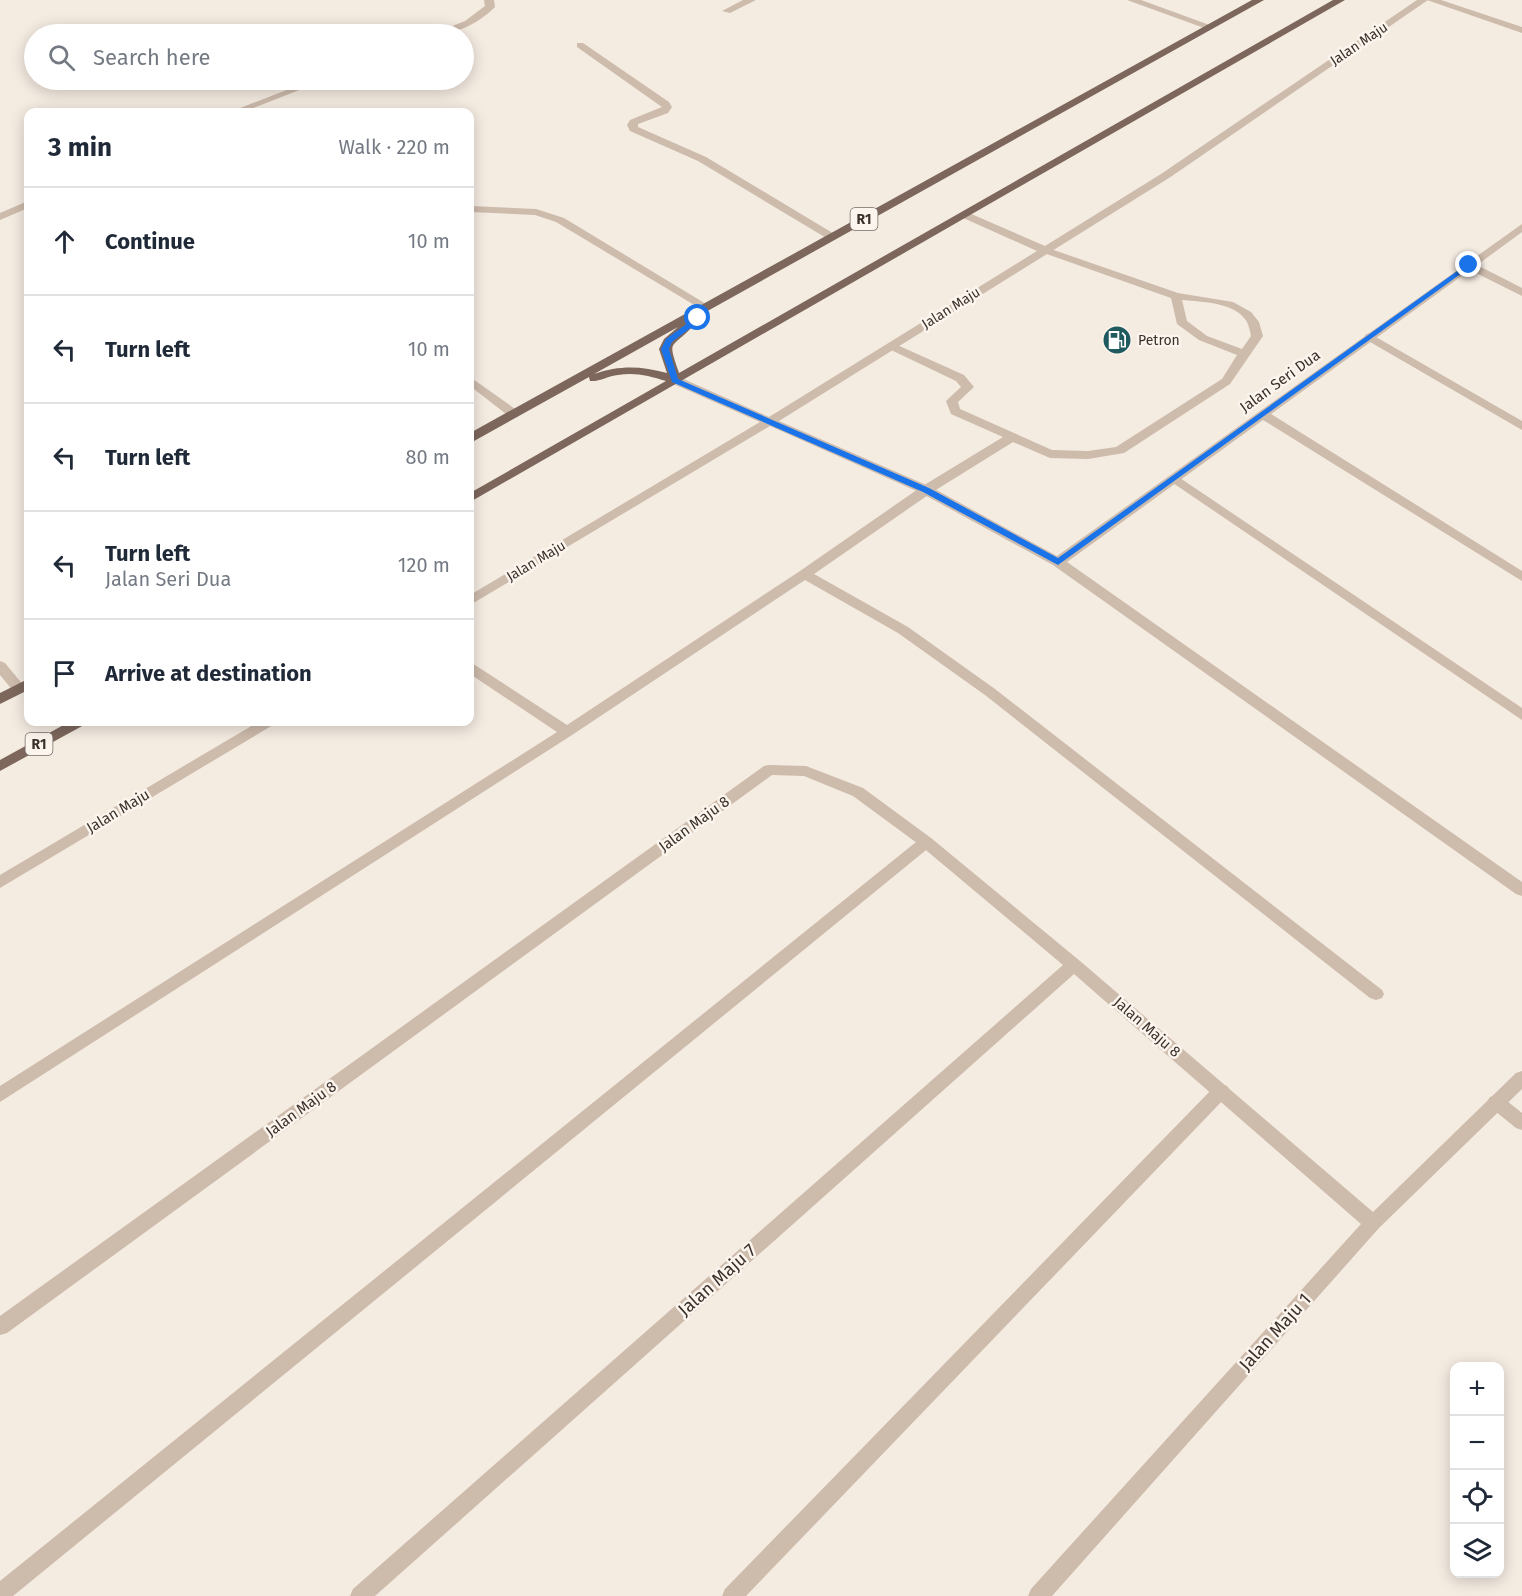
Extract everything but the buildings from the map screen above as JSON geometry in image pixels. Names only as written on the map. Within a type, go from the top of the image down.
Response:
[{"type":"main road","name":"R1","points":[[474,436],[1258,0]]},
{"type":"main road","points":[[474,496],[1340,0]]},
{"type":"main road","points":[[675,380],[665,349],[668,341],[710,305]]},
{"type":"main road","points":[[543,398],[623,368],[650,372],[675,380]]},
{"type":"main road","points":[[0,699],[24,686]]},
{"type":"main road","name":"R1","points":[[0,766],[72,726]]},
{"type":"street","points":[[465,24],[489,7],[489,0]]},
{"type":"street","points":[[728,10],[751,0]]},
{"type":"street","points":[[1132,0],[1210,27]]},
{"type":"street","name":"Jalan Maju","points":[[474,599],[769,422],[1165,176],[1423,0]]},
{"type":"street","points":[[1432,0],[1522,30]]},
{"type":"street","points":[[580,45],[667,107],[664,111],[634,122],[632,125],[634,129],[702,159],[832,237]]},
{"type":"street","points":[[246,108],[293,90]]},
{"type":"street","points":[[0,217],[24,206]]},
{"type":"street","points":[[474,209],[536,212],[560,220],[710,305]]},
{"type":"street","points":[[891,346],[960,378],[968,387],[952,401],[955,411],[1050,454],[1088,455],[1120,450],[1226,381],[1257,336],[1252,320],[1236,307],[1215,300],[1176,296],[1045,250],[965,214]]},
{"type":"street","name":"Jalan Seri Dua","points":[[1058,562],[1522,227]]},
{"type":"street","points":[[1469,265],[1522,294]]},
{"type":"street","points":[[1176,296],[1181,322],[1203,338],[1244,354]]},
{"type":"street","points":[[1369,337],[1522,426]]},
{"type":"street","points":[[675,380],[926,490],[1058,562],[1522,890]]},
{"type":"street","points":[[474,384],[514,414]]},
{"type":"street","points":[[1263,414],[1522,577]]},
{"type":"street","points":[[0,1095],[567,732],[805,574],[926,490],[1012,437]]},
{"type":"street","points":[[1174,478],[1522,715]]},
{"type":"street","points":[[805,574],[903,630],[990,692],[1376,994]]},
{"type":"street","points":[[0,666],[24,686]]},
{"type":"street","points":[[474,671],[567,732]]},
{"type":"street","name":"Jalan Maju","points":[[0,882],[261,726]]},
{"type":"street","name":"Jalan Maju 8","points":[[0,1327],[770,770],[807,771],[858,792],[926,842],[1074,965],[1373,1223]]},
{"type":"street","points":[[0,1594],[926,842]]},
{"type":"street","name":"Jalan Maju 7","points":[[360,1596],[1074,965]]},
{"type":"street","name":"Jalan Maju 1","points":[[1038,1596],[1373,1223],[1522,1078]]},
{"type":"street","points":[[732,1596],[1221,1091]]},
{"type":"street","points":[[1496,1102],[1522,1123]]},
{"type":"place","name":"Petron","points":[[1117,340]]},
{"type":"route","points":[[698,318],[668,341],[665,349],[675,380],[926,490],[1058,562],[1469,265]]}]
